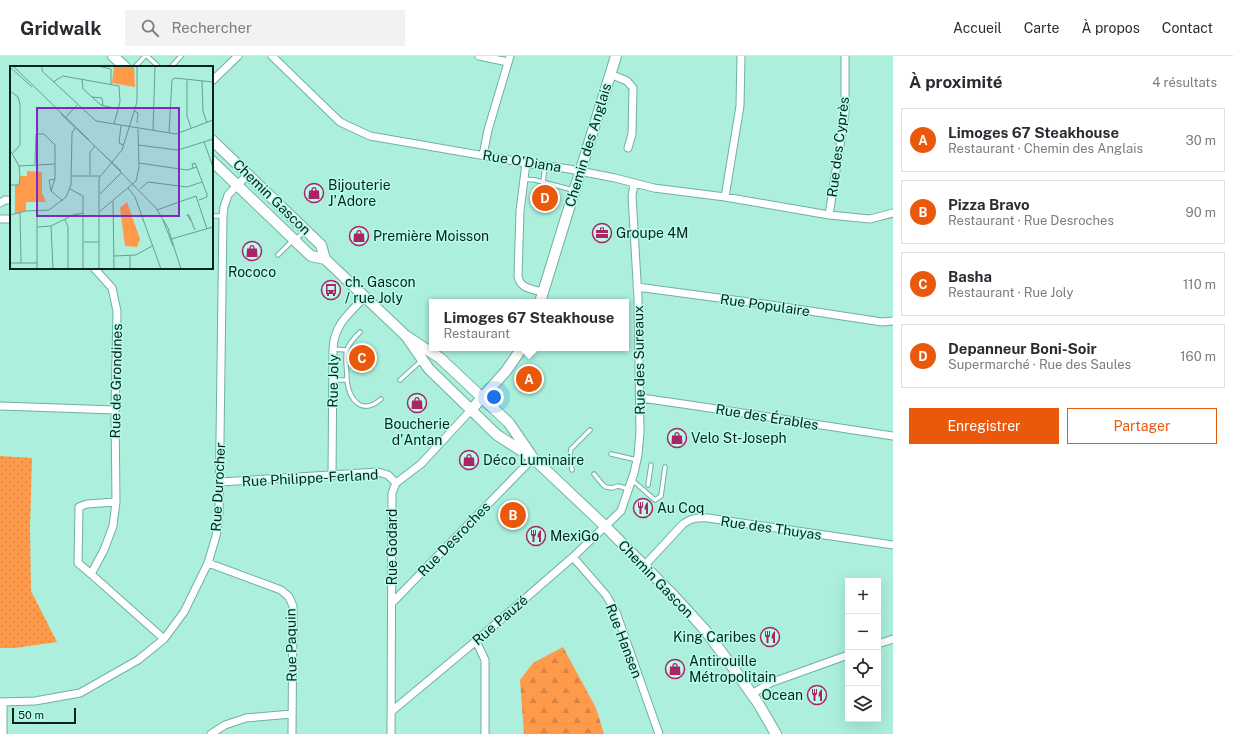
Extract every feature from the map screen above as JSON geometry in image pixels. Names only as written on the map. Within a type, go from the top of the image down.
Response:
[{"type":"main road","name":"Chemin des Anglais","points":[[542,297],[616,56]]},
{"type":"main road","name":"Chemin Gascon","points":[[213,144],[248,174],[321,245],[325,258],[365,297],[406,336],[429,351]]},
{"type":"main road","name":"Chemin Gascon","points":[[213,162],[311,256],[325,258]]},
{"type":"main road","name":"Chemin Gascon","points":[[406,336],[429,369],[497,435],[533,458],[645,565],[700,624],[722,651],[752,694],[776,734]]},
{"type":"main road","name":"Chemin Gascon","points":[[429,351],[440,358],[509,423],[533,458]]},
{"type":"main road","points":[[471,410],[506,371],[520,351]]},
{"type":"street","points":[[213,80],[238,56]]},
{"type":"street","name":"Rue O'Diana","points":[[272,56],[340,122],[370,136],[580,171],[619,179],[634,184],[677,192],[725,197],[830,215],[870,219],[893,213]]},
{"type":"street","points":[[479,56],[509,59],[488,130],[483,155]]},
{"type":"street","points":[[725,197],[740,106],[741,56]]},
{"type":"street","name":"Rue des Cyprès","points":[[830,215],[845,113],[845,56]]},
{"type":"street","points":[[610,74],[627,81],[633,88],[632,134],[631,142],[628,148]]},
{"type":"street","points":[[526,163],[519,223],[519,279],[522,285],[542,297]]},
{"type":"street","name":"Rue Durocher","points":[[1,702],[35,702],[80,693],[138,660],[164,639],[184,612],[208,563],[216,536],[219,514],[221,275],[223,216],[226,198],[248,174]]},
{"type":"street","name":"Rue des Sureaux","points":[[605,526],[619,513],[629,489],[637,460],[640,432],[637,287],[633,203],[634,184]]},
{"type":"street","points":[[0,203],[5,200],[10,200]]},
{"type":"street","name":"Rue de Grondines","points":[[91,574],[104,550],[113,526],[116,502],[115,410],[118,311],[112,288],[95,269]]},
{"type":"street","name":"Rue Populaire","points":[[637,287],[882,322],[893,321]]},
{"type":"street","name":"Rue Joly","points":[[332,476],[333,349],[335,334],[340,325],[365,297]]},
{"type":"street","name":"Rue des Érables","points":[[640,398],[893,436]]},
{"type":"street","points":[[0,406],[115,410]]},
{"type":"street","points":[[396,483],[421,464],[471,410]]},
{"type":"street","name":"Rue Desroches","points":[[392,603],[533,458]]},
{"type":"street","name":"Rue Philippe-Ferland","points":[[220,482],[378,472],[388,475],[396,483]]},
{"type":"street","name":"Rue Godard","points":[[391,734],[392,493],[396,483]]},
{"type":"street","points":[[116,502],[87,504],[78,507],[78,563],[164,639]]},
{"type":"street","name":"Rue des Thuyas","points":[[645,565],[683,524],[690,519],[696,518],[708,518],[893,545]]},
{"type":"street","name":"Rue Pauzé","points":[[392,711],[573,557],[605,526]]},
{"type":"street","name":"Rue Hansen","points":[[573,557],[606,595],[616,612],[659,734]]},
{"type":"street","name":"Rue Paquin","points":[[208,563],[281,590],[289,597],[293,606],[292,734]]},
{"type":"street","points":[[881,643],[893,639]]},
{"type":"street","points":[[476,641],[485,660],[485,734]]},
{"type":"street","points":[[752,694],[770,683],[845,655]]},
{"type":"street","points":[[1,702],[3,734]]},
{"type":"street","points":[[211,734],[225,725],[246,718],[292,714]]},
{"type":"lane","points":[[135,66],[146,56],[158,66]]},
{"type":"lane","points":[[172,66],[181,56]]},
{"type":"lane","points":[[543,182],[545,166]]},
{"type":"lane","points":[[523,179],[543,182],[574,190]]},
{"type":"lane","points":[[213,216],[223,216]]},
{"type":"lane","points":[[278,255],[294,240],[307,231]]},
{"type":"lane","points":[[360,332],[351,341],[346,350],[347,380],[350,394],[357,404],[364,406],[372,406],[381,399]]},
{"type":"lane","points":[[333,349],[346,350]]},
{"type":"lane","points":[[400,380],[423,360]]},
{"type":"lane","points":[[333,380],[347,380]]},
{"type":"lane","points":[[572,470],[570,455],[571,449],[590,430]]},
{"type":"lane","points":[[611,454],[637,460]]},
{"type":"lane","points":[[648,485],[651,465]]},
{"type":"lane","points":[[632,480],[655,500],[661,496],[665,467]]},
{"type":"lane","points":[[594,474],[606,487],[612,488],[618,486],[629,489]]},
{"type":"green space","points":[[0,456],[32,458],[30,528],[31,591],[57,642],[15,648],[0,648]]},
{"type":"green space","points":[[563,647],[596,708],[604,734],[524,734],[520,680],[533,663]]},
{"type":"place","name":"Bijouterie J'Adore","points":[[314,193]]},
{"type":"place","name":"Depanneur Boni-Soir","points":[[545,198]]},
{"type":"place","name":"Groupe 4M","points":[[602,233]]},
{"type":"place","name":"Première Moisson","points":[[359,236]]},
{"type":"place","name":"Rococo","points":[[252,251]]},
{"type":"place","name":"ch. Gascon / rue Joly","points":[[331,290]]},
{"type":"place","name":"Basha","points":[[362,358]]},
{"type":"place","name":"Limoges 67 Steakhouse","points":[[529,379]]},
{"type":"place","name":"Boucherie d'Antan","points":[[417,403]]},
{"type":"place","name":"Velo St-Joseph","points":[[677,438]]},
{"type":"place","name":"Déco Luminaire","points":[[469,460]]},
{"type":"place","name":"Au Coq","points":[[643,508]]},
{"type":"place","name":"Pizza Bravo","points":[[513,515]]},
{"type":"place","name":"MexiGo","points":[[536,536]]},
{"type":"place","name":"King Caribes","points":[[770,637]]},
{"type":"place","name":"Antirouille Métropolitain","points":[[675,669]]},
{"type":"place","name":"Ocean","points":[[817,695]]}]
